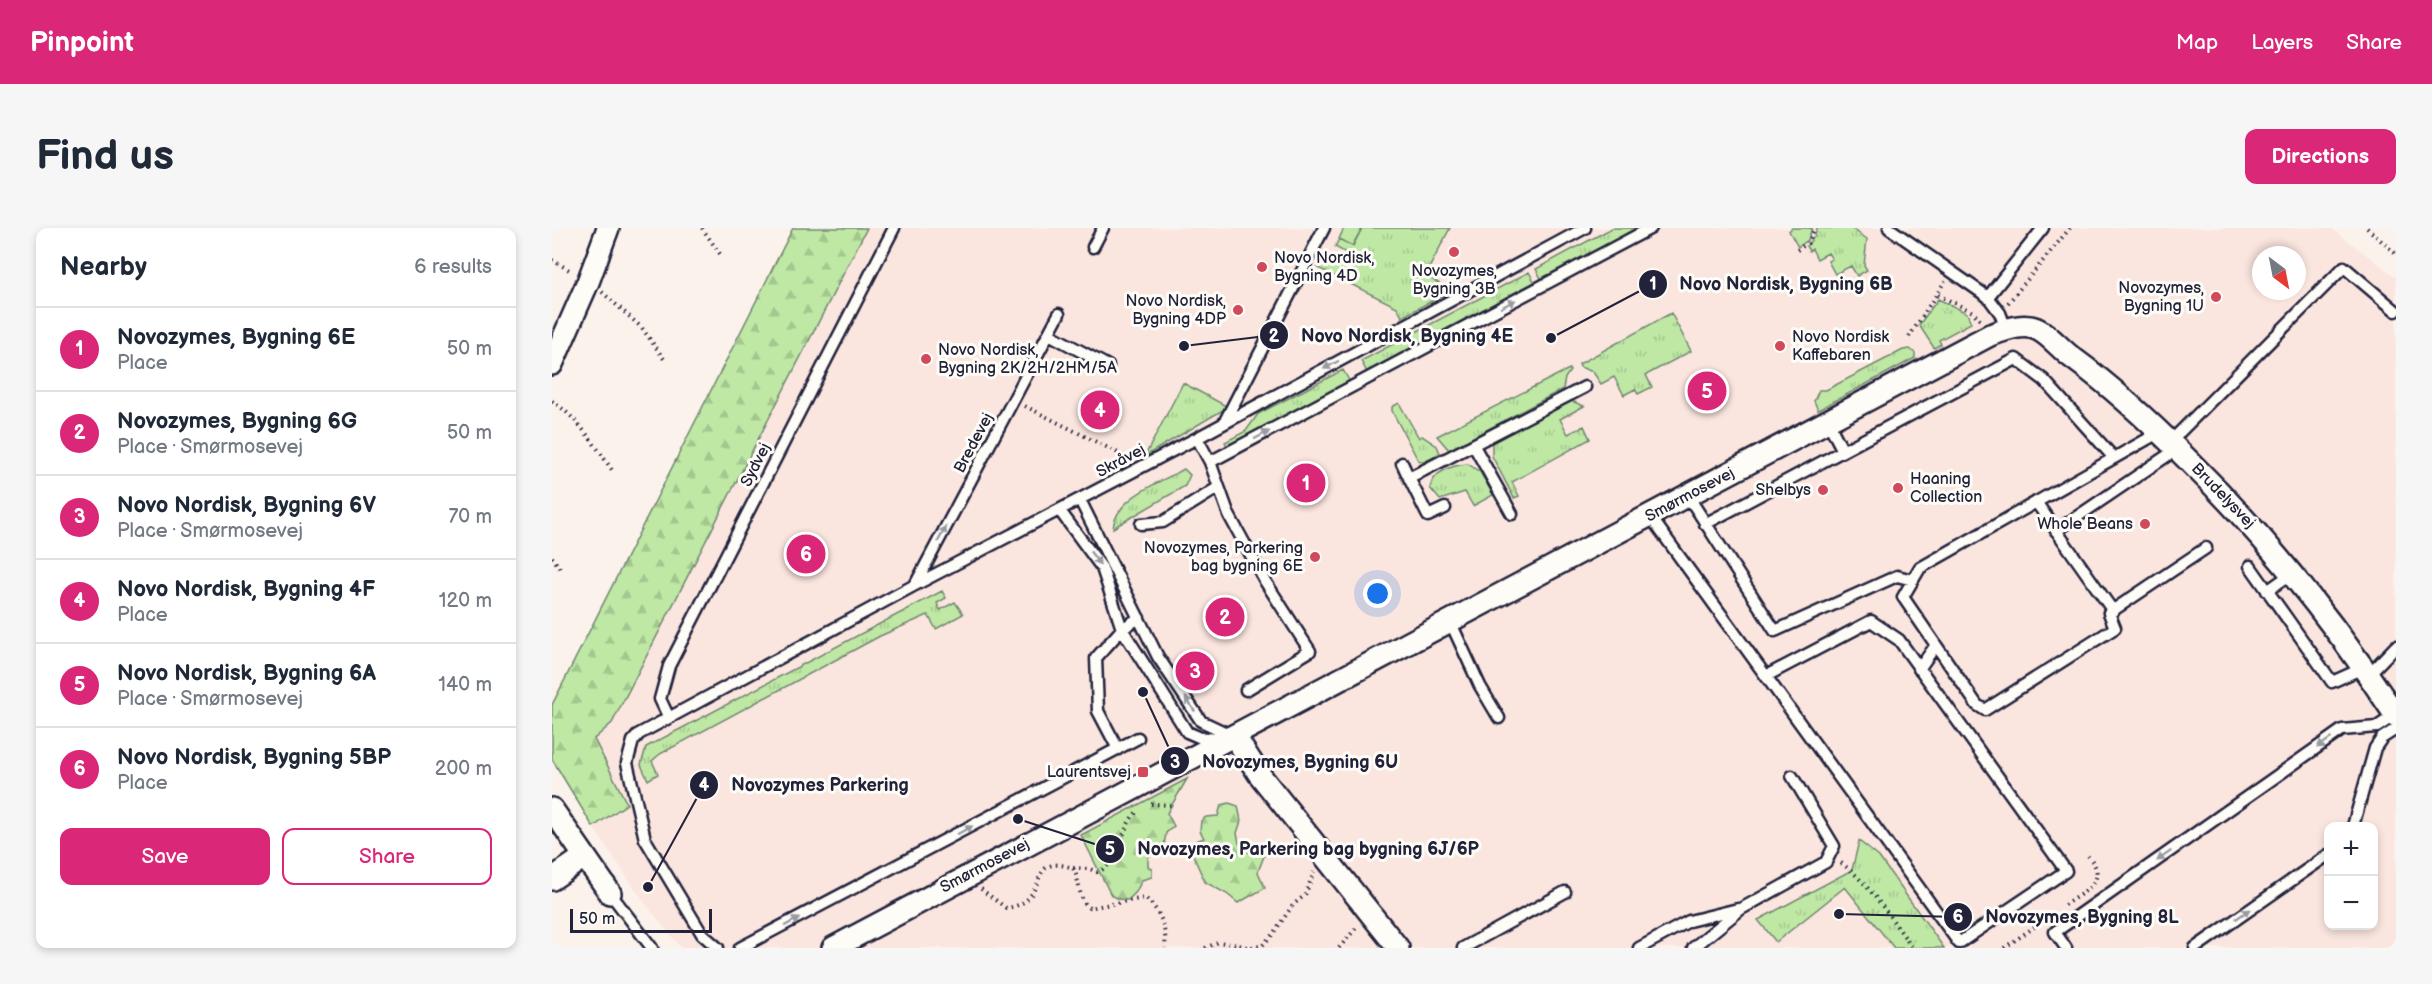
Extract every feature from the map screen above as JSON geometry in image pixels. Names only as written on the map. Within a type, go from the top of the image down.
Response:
[{"type":"street","points":[[552,364],[588,282],[608,228]]},
{"type":"street","name":"Brudelysvej","points":[[1996,329],[2022,327],[2038,330],[2135,408],[2260,534],[2365,671],[2396,716]]},
{"type":"street","name":"Smørmosevej","points":[[833,948],[1828,422],[1996,329]]},
{"type":"street","points":[[1235,737],[1258,774],[1398,948]]},
{"type":"street","points":[[552,809],[610,893]]},
{"type":"street","points":[[552,879],[584,857]]},
{"type":"lane","name":"Sydvej","points":[[669,718],[660,699],[669,666],[894,228]]},
{"type":"lane","points":[[1094,247],[1103,228]]},
{"type":"lane","points":[[1224,423],[1324,228]]},
{"type":"lane","name":"Skråvej","points":[[717,948],[702,934],[645,838],[627,763],[633,741],[639,734],[915,585],[1197,438],[1586,228]]},
{"type":"lane","points":[[1210,462],[1651,228]]},
{"type":"lane","points":[[1888,228],[1988,297],[1996,329]]},
{"type":"lane","points":[[1988,297],[2043,228]]},
{"type":"lane","points":[[2056,531],[2169,441],[2344,267],[2396,311]]},
{"type":"lane","name":"Bredevej","points":[[915,585],[1059,314]]},
{"type":"lane","points":[[1049,334],[1108,366]]},
{"type":"lane","points":[[1705,524],[2016,359],[2044,380],[2115,458]]},
{"type":"lane","points":[[1409,478],[1585,387]]},
{"type":"lane","points":[[1828,422],[1843,451]]},
{"type":"lane","points":[[1197,438],[1210,462],[1234,525],[1265,581],[1310,651],[1246,690]]},
{"type":"lane","points":[[2169,441],[2115,458],[1920,568],[1903,597],[1977,705],[1985,710],[2115,628],[2109,613],[2206,548]]},
{"type":"lane","points":[[1473,446],[1512,514]]},
{"type":"lane","points":[[1401,464],[1428,516],[1445,508]]},
{"type":"lane","points":[[1141,524],[1163,522],[1219,487]]},
{"type":"lane","points":[[1688,496],[1775,631],[1897,576],[1913,580]]},
{"type":"lane","points":[[1080,500],[1158,657],[1202,721],[1235,737]]},
{"type":"lane","points":[[2036,502],[2113,611]]},
{"type":"lane","name":"Smørmosevej","points":[[1060,511],[1102,568],[1122,629],[1187,732],[1201,738],[1235,737]]},
{"type":"lane","points":[[1650,516],[1959,943],[2066,871],[1899,640],[1871,621],[1766,676]]},
{"type":"lane","points":[[2250,566],[2332,682],[2365,671],[2396,646]]},
{"type":"lane","points":[[2267,591],[2291,574]]},
{"type":"lane","points":[[1118,749],[1098,711],[1096,658],[1122,629],[1139,618]]},
{"type":"lane","points":[[1450,621],[1480,686],[1499,718]]},
{"type":"lane","points":[[1919,669],[1936,645]]},
{"type":"lane","points":[[2066,948],[2055,933],[2342,730],[2377,727],[2396,716]]},
{"type":"lane","points":[[2355,822],[2375,747],[2382,738],[2396,729]]},
{"type":"lane","points":[[740,948],[1138,738]]},
{"type":"lane","points":[[1693,948],[1742,909],[1826,862],[1834,846],[1792,776]]},
{"type":"lane","points":[[2195,948],[2324,858]]},
{"type":"lane","points":[[1463,948],[1565,892]]},
{"type":"lane","points":[[610,893],[651,948]]},
{"type":"lane","points":[[1639,948],[1689,921],[1742,909]]},
{"type":"path","points":[[702,228],[720,254]]},
{"type":"path","points":[[1797,250],[1808,243],[1815,228]]},
{"type":"path","points":[[1996,329],[2070,228]]},
{"type":"path","points":[[2367,228],[2396,254]]},
{"type":"path","points":[[1909,337],[1938,295],[1950,270]]},
{"type":"path","points":[[1935,279],[1943,285]]},
{"type":"path","points":[[588,282],[642,328],[664,359]]},
{"type":"path","points":[[1938,295],[1973,312],[1996,329]]},
{"type":"path","points":[[1969,303],[1996,329]]},
{"type":"path","points":[[1014,400],[1135,462],[1139,468]]},
{"type":"path","points":[[552,401],[562,408],[590,438],[612,470]]},
{"type":"path","points":[[552,557],[562,571]]},
{"type":"path","points":[[972,873],[982,890],[1006,908],[1018,906],[1029,900],[1041,871],[1052,864],[1097,872],[1107,869],[1115,858],[1121,837],[1135,813],[1153,803],[1172,805]]},
{"type":"path","points":[[1834,846],[1842,865],[1848,867],[1866,887],[1913,948]]},
{"type":"path","points":[[2058,910],[2094,883],[2098,874],[2094,863],[2088,856]]},
{"type":"path","points":[[1205,948],[1220,942],[1251,947],[1262,946],[1293,905],[1305,895],[1313,873],[1327,859]]},
{"type":"path","points":[[1073,868],[1078,879],[1082,901],[1089,908],[1144,898],[1155,906],[1166,936],[1165,948]]},
{"type":"path","points":[[1339,948],[1353,930],[1371,915]]},
{"type":"path","points":[[2004,948],[2048,917]]},
{"type":"shaded area","points":[[867,228],[2331,228],[2396,277],[2396,948],[681,948],[644,902],[593,827],[627,804],[594,739],[612,723]]},
{"type":"green space","points":[[793,228],[867,228],[612,723],[594,739],[627,804],[593,827],[552,759],[552,705]]},
{"type":"green space","points":[[1344,228],[1362,228],[1352,246],[1339,239]]},
{"type":"green space","points":[[1362,228],[1450,228],[1425,276],[1452,290],[1402,317],[1397,307],[1318,268],[1324,256],[1347,266],[1352,256],[1335,247],[1339,239],[1353,246]]},
{"type":"green space","points":[[1612,228],[1646,228],[1543,282],[1536,269]]},
{"type":"green space","points":[[1792,228],[1812,228],[1808,240],[1798,247],[1789,231]]},
{"type":"green space","points":[[1817,228],[1851,228],[1867,239],[1864,265],[1867,270],[1857,276],[1851,266],[1835,274],[1828,261],[1832,259],[1828,253],[1817,259],[1812,249],[1809,251],[1806,246],[1815,236]]},
{"type":"green space","points":[[1529,272],[1536,285],[1368,374],[1361,361]]},
{"type":"green space","points":[[1938,299],[1967,313],[1971,323],[1939,340],[1941,344],[1934,348],[1919,325]]},
{"type":"green space","points":[[1671,313],[1691,351],[1646,375],[1652,387],[1638,394],[1635,389],[1624,395],[1614,377],[1601,384],[1593,372],[1580,367],[1579,364]]},
{"type":"green space","points":[[1910,349],[1915,353],[1915,358],[1818,410],[1814,401],[1819,390],[1826,390],[1903,350]]},
{"type":"green space","points":[[1569,369],[1563,389],[1449,450],[1437,436]]},
{"type":"green space","points":[[1343,370],[1351,384],[1229,449],[1225,442],[1246,431],[1258,414]]},
{"type":"green space","points":[[1183,383],[1228,407],[1145,456]]},
{"type":"green space","points":[[1569,400],[1584,406],[1560,419],[1568,434],[1584,426],[1590,439],[1512,482],[1519,496],[1514,498],[1492,456],[1492,443]]},
{"type":"green space","points":[[1399,403],[1419,438],[1422,436],[1437,446],[1440,453],[1424,462],[1418,460],[1392,411],[1392,407]]},
{"type":"green space","points":[[1468,464],[1480,472],[1493,495],[1473,506],[1465,492],[1440,500],[1430,488],[1435,477],[1450,468]]},
{"type":"green space","points":[[1184,469],[1190,475],[1185,486],[1113,528],[1116,517],[1131,499],[1152,485]]},
{"type":"green space","points":[[942,591],[946,598],[937,603],[940,610],[955,602],[963,614],[936,629],[928,615],[880,636],[660,754],[652,761],[658,774],[648,780],[641,765],[646,747]]},
{"type":"green space","points":[[1187,779],[1167,813],[1174,826],[1166,833],[1164,846],[1148,857],[1152,877],[1142,880],[1136,892],[1128,900],[1111,895],[1081,835]]},
{"type":"green space","points":[[1229,803],[1238,806],[1241,821],[1237,833],[1239,843],[1245,851],[1264,856],[1258,872],[1265,888],[1238,903],[1205,882],[1188,844],[1204,838],[1200,831],[1201,821],[1206,817],[1218,816],[1221,805]]},
{"type":"green space","points":[[1859,841],[1879,857],[1944,948],[1894,948],[1845,887],[1776,942],[1758,920],[1852,870]]},
{"type":"place","name":"Novozymes, Bygning 3B","points":[[1454,252]]},
{"type":"place","name":"Novo Nordisk, Bygning 4D","points":[[1262,267]]},
{"type":"place","name":"Novozymes, Bygning 1U","points":[[2216,297]]},
{"type":"place","name":"Novo Nordisk, Bygning 4DP","points":[[1238,310]]},
{"type":"place","name":"Novo Nordisk, Bygning 6B","points":[[1551,338]]},
{"type":"place","name":"Novo Nordisk, Bygning 4E","points":[[1184,346]]},
{"type":"place","name":"Novo Nordisk Kaffebaren","points":[[1780,346]]},
{"type":"place","name":"Novo Nordisk, Bygning 2K/2H/2HM/5A","points":[[926,359]]},
{"type":"place","name":"Novo Nordisk, Bygning 6A","points":[[1707,391]]},
{"type":"place","name":"Novo Nordisk, Bygning 4F","points":[[1100,410]]},
{"type":"place","name":"Novozymes, Bygning 6E","points":[[1306,483]]},
{"type":"place","name":"Haaning Collection","points":[[1898,488]]},
{"type":"place","name":"Shelbys","points":[[1823,490]]},
{"type":"place","name":"Whole Beans","points":[[2145,524]]},
{"type":"place","name":"Novo Nordisk, Bygning 5BP","points":[[806,554]]},
{"type":"place","name":"Novozymes, Parkering bag bygning 6E","points":[[1315,557]]},
{"type":"place","name":"Novozymes, Bygning 6G","points":[[1225,617]]},
{"type":"place","name":"Novo Nordisk, Bygning 6V","points":[[1195,671]]},
{"type":"place","name":"Novozymes, Bygning 6U","points":[[1143,692]]},
{"type":"place","name":"Laurentsvej","points":[[1143,772]]},
{"type":"place","name":"Novozymes, Parkering bag bygning 6J/6P","points":[[1018,819]]},
{"type":"place","name":"Novozymes Parkering","points":[[648,887]]},
{"type":"place","name":"Novozymes, Bygning 8L","points":[[1839,914]]}]
